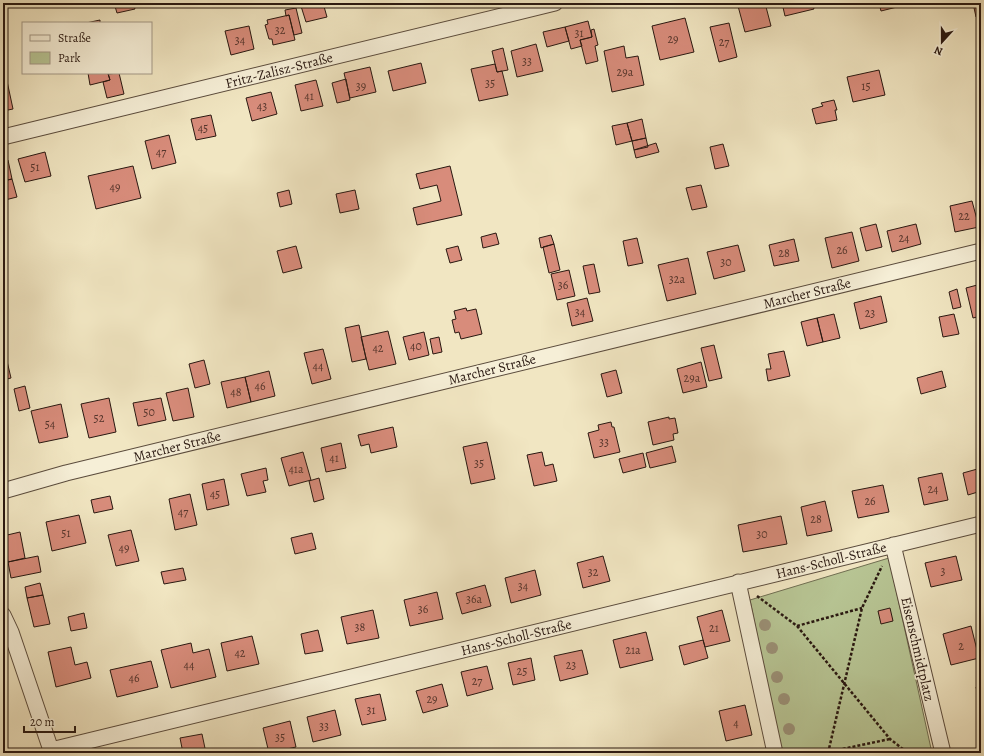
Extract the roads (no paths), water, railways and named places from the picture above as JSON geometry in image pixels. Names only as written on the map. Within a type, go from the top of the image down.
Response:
[{"type":"street","name":"Fritz-Zalisz-Straße","points":[[3,137],[555,3]]},
{"type":"street","name":"Marcher Straße","points":[[3,490],[74,471],[981,251]]},
{"type":"street","name":"Hans-Scholl-Straße","points":[[51,752],[738,582],[981,524]]},
{"type":"street","name":"Eisenschmidtplatz","points":[[893,545],[943,753]]},
{"type":"street","points":[[738,582],[775,753]]},
{"type":"street","points":[[3,615],[11,632],[51,752]]}]
